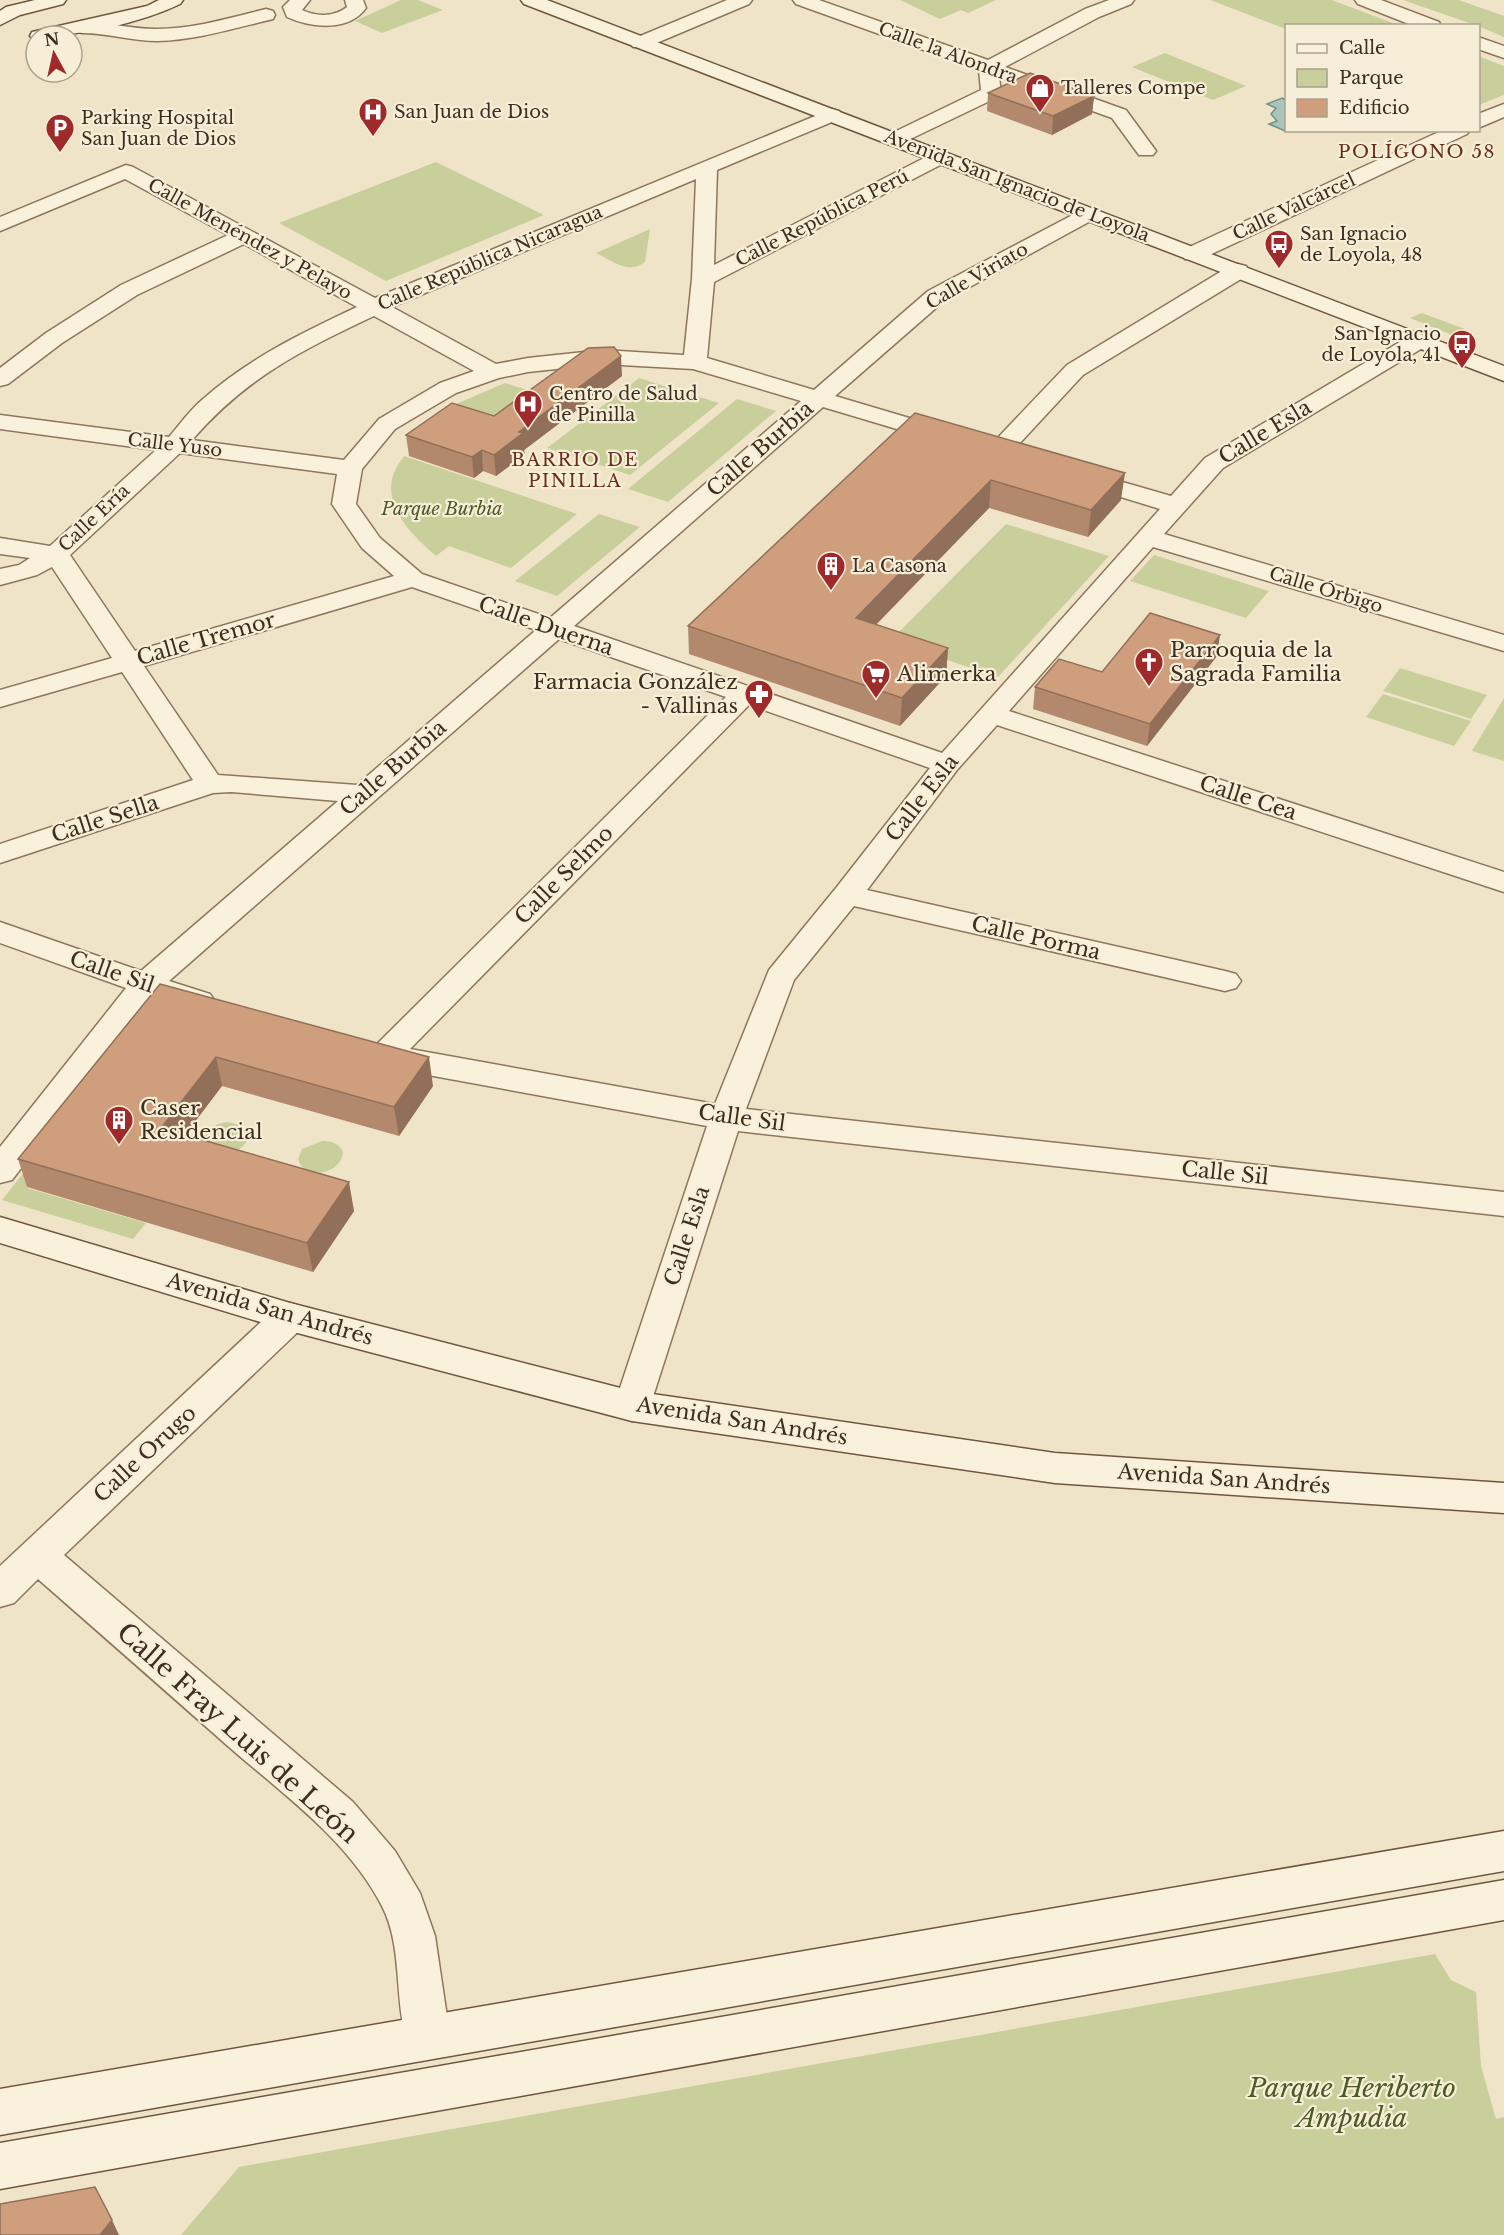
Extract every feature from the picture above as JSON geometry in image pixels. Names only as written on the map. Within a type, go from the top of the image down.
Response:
[{"type":"street","points":[[19,33],[13,11],[57,0]]},
{"type":"street","points":[[84,27],[163,7],[174,0]]},
{"type":"street","points":[[84,27],[113,28],[141,34],[176,34],[296,7],[307,19],[334,19],[354,12],[357,8],[354,0]]},
{"type":"street","name":"Avenida San Ignacio de Loyola","points":[[530,0],[1504,374]]},
{"type":"street","points":[[640,43],[743,0]]},
{"type":"street","name":"Calle la Alondra","points":[[802,0],[1119,114],[1146,151]]},
{"type":"street","points":[[895,139],[991,93],[988,68],[1092,13],[1125,0]]},
{"type":"street","points":[[1364,0],[1427,24]]},
{"type":"street","points":[[140,13],[130,21],[132,28],[141,34]]},
{"type":"street","points":[[1480,43],[1504,52]]},
{"type":"street","points":[[1480,122],[1504,110]]},
{"type":"street","name":"Calle República Nicaragua","points":[[175,445],[209,406],[234,384],[292,346],[374,307],[832,115]]},
{"type":"street","name":"Calle Valcárcel","points":[[1193,254],[1456,132]]},
{"type":"street","name":"Calle República Perú","points":[[704,279],[941,157]]},
{"type":"street","points":[[695,362],[704,279],[707,168]]},
{"type":"street","name":"Calle Menéndez y Pelayo","points":[[0,225],[126,171],[493,372]]},
{"type":"street","name":"Calle Viriato","points":[[819,398],[936,296],[1089,214]]},
{"type":"street","points":[[0,379],[54,338],[129,290],[244,236]]},
{"type":"street","points":[[350,468],[387,424],[448,388],[493,372],[528,365],[603,357],[695,362],[990,449],[1075,370],[1238,272]]},
{"type":"street","name":"Calle Esla","points":[[632,1406],[726,1118],[780,977],[847,895],[947,764],[1149,538],[1174,505],[1214,463],[1407,337]]},
{"type":"street","name":"Calle Burbia","points":[[0,1171],[146,984],[819,398]]},
{"type":"street","name":"Calle Yuso","points":[[0,422],[350,468]]},
{"type":"street","name":"Calle Ería","points":[[0,546],[56,554],[175,445]]},
{"type":"street","name":"Calle Duerna","points":[[350,468],[344,504],[371,543],[413,579],[947,764]]},
{"type":"street","points":[[1064,472],[1174,505]]},
{"type":"street","name":"Calle Órbigo","points":[[1149,538],[1504,643]]},
{"type":"street","points":[[0,577],[28,570],[56,554],[210,784]]},
{"type":"street","name":"Calle Tremor","points":[[0,699],[413,579]]},
{"type":"street","name":"Calle Selmo","points":[[373,1052],[744,694]]},
{"type":"street","name":"Calle Cea","points":[[992,714],[1504,882]]},
{"type":"street","name":"Calle Sella","points":[[0,854],[210,784],[231,783],[362,794]]},
{"type":"street","name":"Calle Porma","points":[[847,895],[1225,981]]},
{"type":"street","name":"Calle Sil","points":[[5,941],[227,1009]]},
{"type":"street","name":"Calle Sil","points":[[373,1052],[726,1118],[1504,1204]]},
{"type":"street","name":"Avenida San Andrés","points":[[0,1230],[290,1317],[632,1406],[1055,1468],[1504,1498]]},
{"type":"street","name":"Calle Orugo","points":[[0,1591],[290,1317]]},
{"type":"street","name":"Calle Fray Luis de León","points":[[38,1556],[338,1815],[369,1851],[396,1890],[410,1922],[427,2037]]},
{"type":"street","points":[[0,2112],[1504,1851]]},
{"type":"street","points":[[0,2166],[1504,1900]]},
{"type":"green space","points":[[401,0],[418,0],[443,10],[382,33],[355,21]]},
{"type":"green space","points":[[900,0],[996,0],[968,13],[961,10],[940,19]]},
{"type":"green space","points":[[1210,0],[1332,0],[1395,24],[1285,24],[1285,29]]},
{"type":"green space","points":[[1403,0],[1459,0],[1504,16],[1504,37],[1480,27],[1480,24],[1472,24]]},
{"type":"green space","points":[[1165,53],[1246,86],[1213,100],[1132,67]]},
{"type":"green space","points":[[1480,57],[1504,66],[1504,95],[1480,105]]},
{"type":"green space","points":[[436,162],[544,215],[386,281],[279,223]]},
{"type":"green space","points":[[650,229],[645,262],[639,266],[620,265],[596,253]]},
{"type":"green space","points":[[1422,313],[1465,329],[1455,336],[1410,318]]},
{"type":"green space","points":[[639,378],[719,403],[630,475],[547,448]]},
{"type":"green space","points":[[505,383],[549,397],[496,437],[456,404]]},
{"type":"green space","points":[[737,399],[776,411],[668,502],[628,489]]},
{"type":"green space","name":"Parque Burbia","points":[[404,456],[577,514],[511,568],[449,546],[436,556],[404,523],[392,498],[391,484],[395,470]]},
{"type":"green space","points":[[599,514],[640,527],[557,596],[515,581]]},
{"type":"green space","points":[[1006,524],[1109,556],[998,677],[890,641]]},
{"type":"green space","points":[[1154,555],[1269,591],[1246,618],[1130,581]]},
{"type":"green space","points":[[1400,668],[1487,695],[1471,719],[1383,691]]},
{"type":"green space","points":[[1383,694],[1471,721],[1454,746],[1366,717]]},
{"type":"green space","points":[[1504,698],[1504,761],[1472,751]]},
{"type":"green space","points":[[227,1122],[241,1125],[246,1129],[248,1137],[244,1145],[234,1152],[204,1145],[205,1135],[210,1129]]},
{"type":"green space","points":[[322,1141],[332,1142],[339,1146],[343,1152],[341,1160],[330,1170],[315,1173],[307,1171],[298,1159],[302,1149]]},
{"type":"green space","points":[[41,1151],[27,1188],[146,1223],[133,1239],[2,1200]]},
{"type":"green space","name":"Parque Heriberto Ampudia","points":[[1435,1954],[1451,1980],[1476,1992],[1481,2066],[1496,2119],[1504,2117],[1504,2235],[181,2235],[239,2167]]},
{"type":"water","points":[[1282,98],[1285,100],[1285,131],[1269,124],[1277,121],[1271,114],[1276,108],[1267,104]]},
{"type":"building","points":[[1030,73],[1094,96],[1053,116],[988,93]]},
{"type":"building","points":[[614,347],[621,356],[519,432],[523,433],[494,455],[482,450],[472,457],[406,435],[452,403],[494,416],[588,348]]},
{"type":"building","name":"La Casona","points":[[915,413],[1125,473],[1091,510],[991,480],[856,618],[948,648],[902,698],[688,626]]},
{"type":"building","name":"Parroquia de la Sagrada Familia","points":[[1150,613],[1220,635],[1150,724],[1035,687],[1059,659],[1102,672]]},
{"type":"building","name":"Caser Residencial","points":[[160,984],[429,1057],[394,1107],[216,1057],[161,1128],[349,1182],[307,1243],[18,1159]]},
{"type":"building","points":[[95,2187],[112,2220],[100,2235],[0,2235],[0,2204]]},
{"type":"place","name":"Talleres Compe","points":[[1040,114]]},
{"type":"place","name":"San Juan de Dios","points":[[373,138]]},
{"type":"place","name":"Parking Hospital San Juan de Dios","points":[[60,154]]},
{"type":"place","name":"San Ignacio de Loyola, 48","points":[[1279,270]]},
{"type":"place","name":"San Ignacio de Loyola, 41","points":[[1462,370]]},
{"type":"place","name":"Centro de Salud de Pinilla","points":[[528,430]]},
{"type":"place","name":"La Casona","points":[[831,592]]},
{"type":"place","name":"Parroquia de la Sagrada Familia","points":[[1149,688]]},
{"type":"place","name":"Alimerka","points":[[876,700]]},
{"type":"place","name":"Farmacia González - Vallinas","points":[[759,720]]},
{"type":"place","name":"Caser Residencial","points":[[119,1146]]},
{"type":"district","name":"POLÍGONO 58","points":[[1417,152]]},
{"type":"district","name":"BARRIO DE PINILLA","points":[[575,470]]}]
